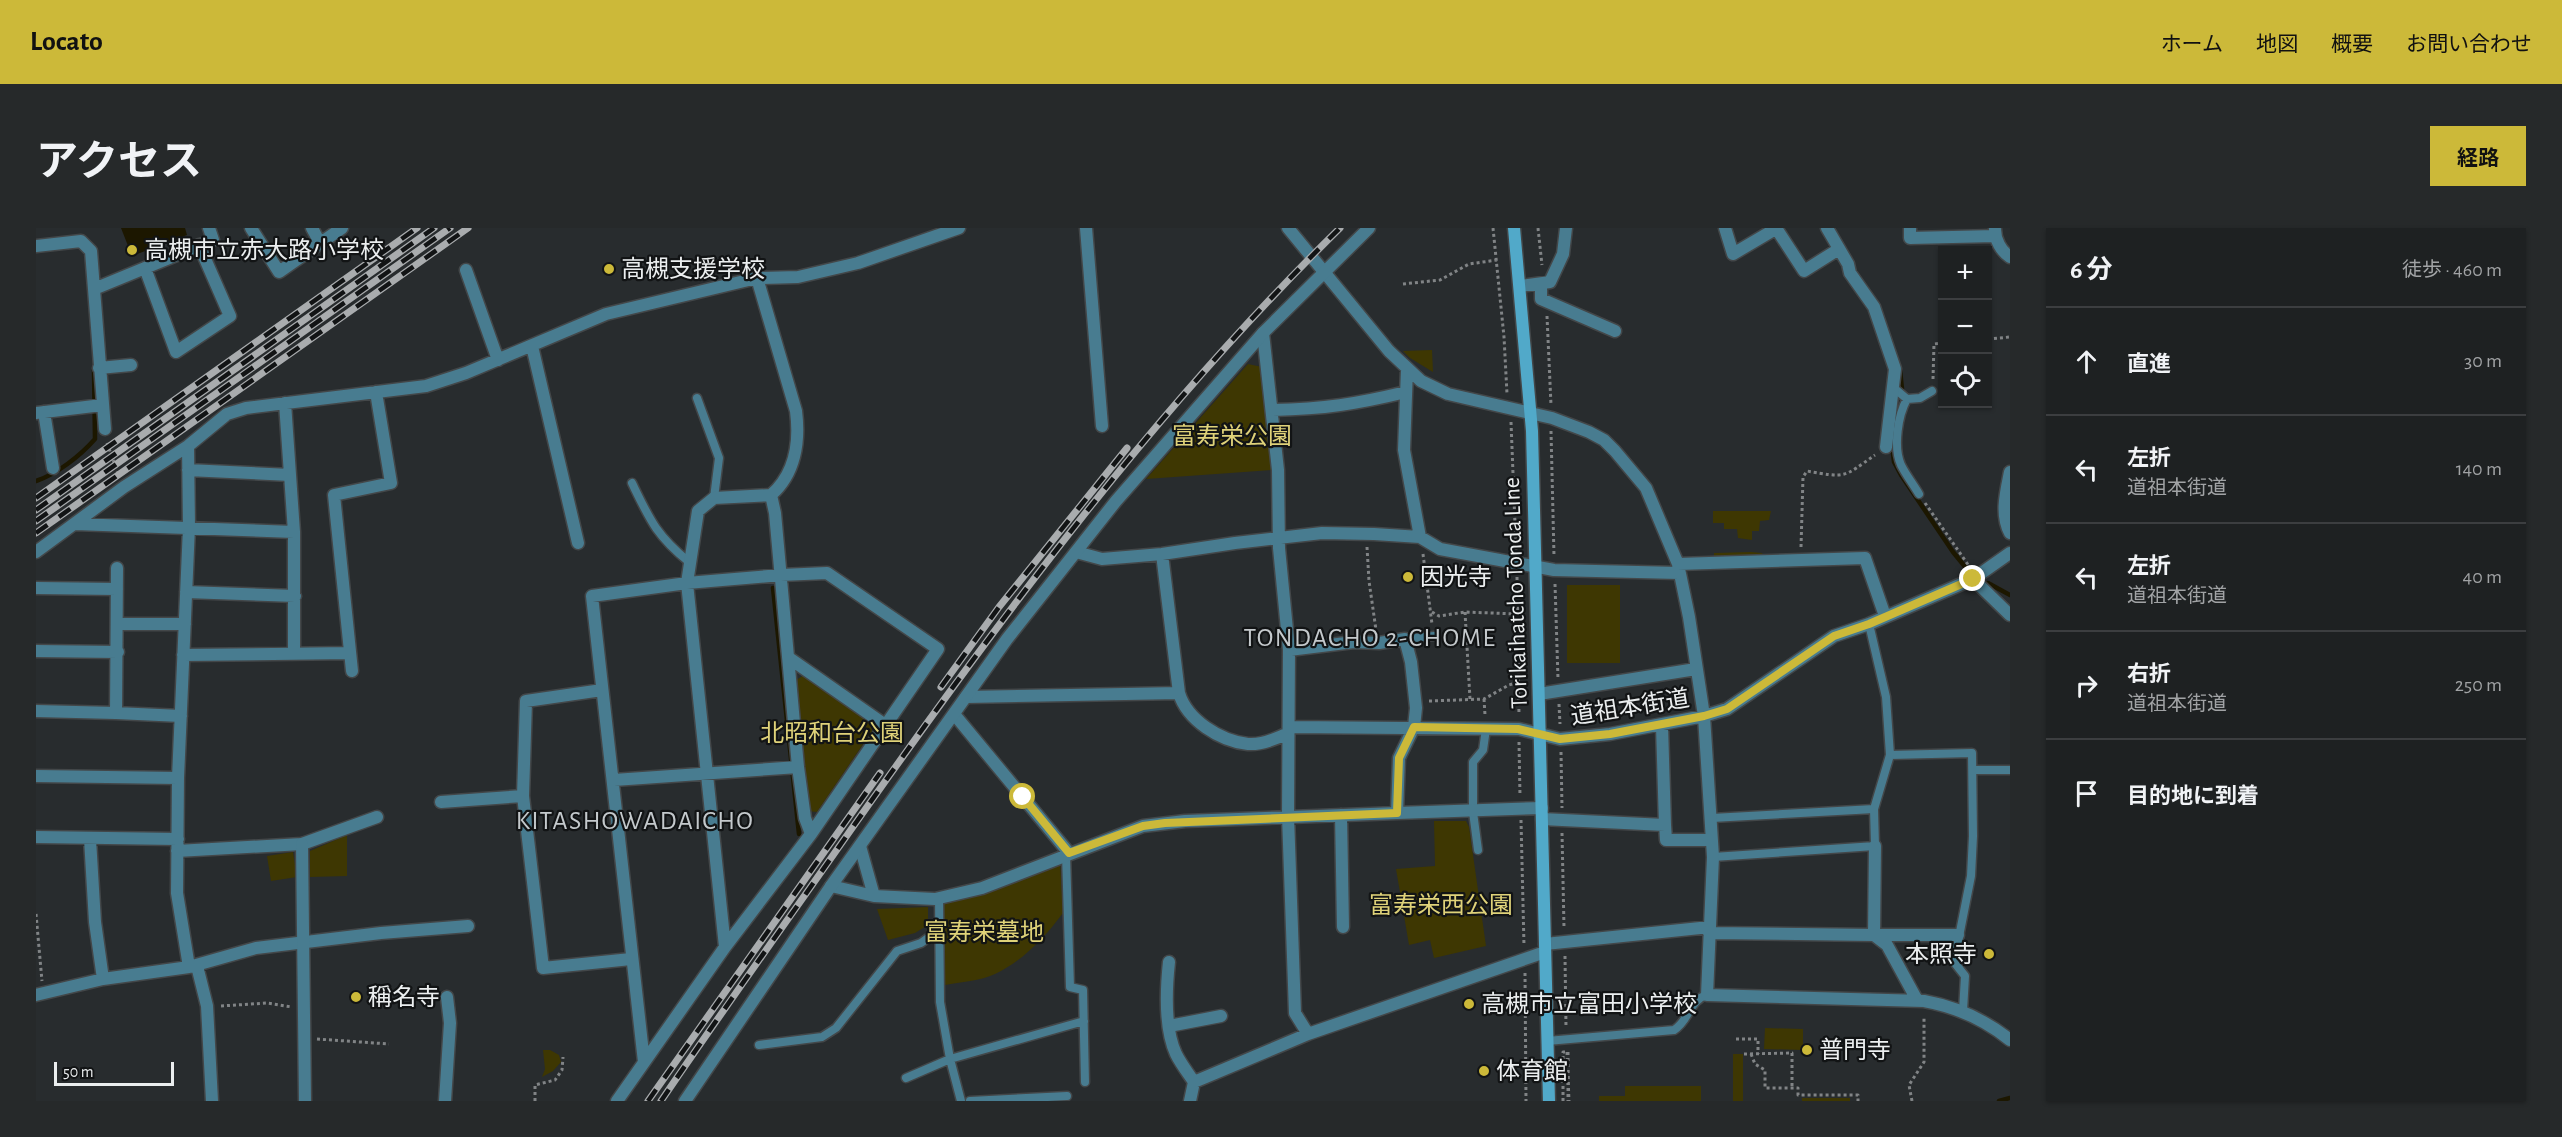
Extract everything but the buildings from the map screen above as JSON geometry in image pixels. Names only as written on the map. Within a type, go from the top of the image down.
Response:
[{"type":"main road","name":"Torikaihatcho Tonda Line","points":[[1514,228],[1531,413],[1549,1101]]},
{"type":"street","points":[[94,288],[213,240],[209,228]]},
{"type":"street","points":[[251,228],[279,272],[342,228]]},
{"type":"street","points":[[312,228],[320,243]]},
{"type":"street","points":[[36,552],[123,487],[188,446],[227,414],[246,408],[285,402],[426,386],[498,360],[606,314],[677,295],[757,278],[798,277],[858,262],[959,228]]},
{"type":"street","points":[[1086,228],[1102,426]]},
{"type":"street","points":[[1288,228],[1389,351],[1421,381],[1448,394],[1531,413],[1589,432],[1604,440],[1646,488],[1678,568],[1689,617],[1704,716],[1713,858],[1707,995],[1921,1000],[1963,1011],[1983,1021],[2010,1040]]},
{"type":"street","points":[[686,1101],[926,749],[1007,639],[1124,492],[1263,333],[1369,228]]},
{"type":"street","points":[[1520,286],[1550,282],[1563,254],[1566,228]]},
{"type":"street","points":[[1725,228],[1733,254],[1776,228],[1804,271],[1839,249]]},
{"type":"street","points":[[1827,228],[1850,273],[1874,307],[1895,369],[1886,447]]},
{"type":"street","points":[[1910,228],[1910,238],[1995,232],[2004,252],[2010,257]]},
{"type":"street","points":[[36,246],[81,241],[91,251],[105,429]]},
{"type":"street","points":[[145,268],[176,352],[230,316],[199,245]]},
{"type":"street","points":[[466,270],[498,360]]},
{"type":"street","points":[[725,946],[687,583],[698,511],[714,498],[771,495],[782,485],[797,449],[796,411],[757,278]]},
{"type":"street","points":[[1542,284],[1542,299],[1615,331]]},
{"type":"street","points":[[1263,333],[1278,470],[1280,558],[1289,650],[1288,816],[1295,1013],[1308,1034]]},
{"type":"street","points":[[532,346],[578,543]]},
{"type":"street","points":[[99,368],[131,365]]},
{"type":"street","points":[[1407,369],[1404,450],[1420,537]]},
{"type":"street","points":[[352,671],[334,495],[391,483],[376,392]]},
{"type":"street","points":[[1273,410],[1339,407],[1406,392]]},
{"type":"street","points":[[285,402],[294,532],[294,654]]},
{"type":"street","points":[[53,468],[40,413],[102,405]]},
{"type":"street","points":[[188,446],[189,527],[178,778],[177,893],[193,966],[207,1006],[212,1101]]},
{"type":"street","points":[[188,470],[290,475]]},
{"type":"street","points":[[2010,472],[2004,510],[2006,525],[2010,533]]},
{"type":"street","points":[[771,495],[776,513],[798,767],[805,818],[811,834]]},
{"type":"street","points":[[75,524],[294,532]]},
{"type":"street","points":[[1076,552],[1102,559],[1162,554],[1322,533],[1420,537],[1440,549],[1554,570],[1678,568],[1865,558],[1885,616]]},
{"type":"street","name":"道祖本街道","points":[[1179,693],[1187,711],[1199,722],[1230,740],[1249,744],[1275,740],[1288,730],[1414,727],[1518,729],[1560,739],[1662,726],[1727,709],[1834,636],[1869,624],[1976,578],[2010,553]]},
{"type":"street","points":[[966,697],[1179,693],[1162,554]]},
{"type":"street","points":[[116,713],[117,568]]},
{"type":"street","points":[[617,1101],[725,946],[811,834],[938,649],[827,573],[687,583],[592,596],[644,1062]]},
{"type":"street","points":[[1976,578],[2010,615]]},
{"type":"street","points":[[36,588],[117,590]]},
{"type":"street","points":[[186,592],[295,596]]},
{"type":"street","points":[[117,624],[185,624]]},
{"type":"street","points":[[1289,650],[1354,642],[1379,643],[1405,639],[1411,662],[1415,701],[1414,727],[1399,758],[1397,813]]},
{"type":"street","points":[[36,651],[118,652]]},
{"type":"street","points":[[183,656],[350,652]]},
{"type":"street","points":[[789,658],[885,725]]},
{"type":"street","points":[[1539,694],[1696,669]]},
{"type":"street","points":[[602,690],[526,701],[523,796],[543,968],[631,959]]},
{"type":"street","points":[[36,711],[181,716]]},
{"type":"street","points":[[954,714],[1067,854]]},
{"type":"street","points":[[1662,726],[1666,840],[1712,840]]},
{"type":"street","points":[[614,780],[798,767]]},
{"type":"street","points":[[36,776],[178,778]]},
{"type":"street","points":[[441,802],[523,796]]},
{"type":"street","points":[[831,886],[874,896],[939,898],[982,888],[1143,826],[1185,821],[1521,809],[1562,820],[1665,825]]},
{"type":"street","points":[[1341,815],[1342,927]]},
{"type":"street","points":[[36,837],[177,845],[302,844],[377,818]]},
{"type":"street","points":[[90,839],[95,922],[103,980]]},
{"type":"street","points":[[302,844],[305,1101]]},
{"type":"street","points":[[861,846],[874,896]]},
{"type":"street","points":[[1874,935],[1875,846]]},
{"type":"street","points":[[40,995],[103,980],[193,966],[256,948],[381,933],[468,926]]},
{"type":"street","points":[[1194,1082],[1308,1034],[1525,959],[1545,948],[1565,942],[1710,930],[1958,935]]},
{"type":"street","points":[[1874,935],[1887,945],[1921,1000]]},
{"type":"street","points":[[1168,962],[1166,983],[1169,1026],[1176,1053],[1194,1082],[1190,1101]]},
{"type":"street","points":[[445,1101],[450,1023],[447,997]]},
{"type":"street","points":[[1169,1026],[1221,1016]]},
{"type":"lane","points":[[1894,388],[1907,399],[1920,398],[1932,391]]},
{"type":"lane","points":[[697,398],[719,458],[714,498]]},
{"type":"lane","points":[[1907,399],[1901,418],[1899,455],[1901,464],[1919,494]]},
{"type":"lane","points":[[632,483],[653,525],[665,543],[689,562]]},
{"type":"lane","points":[[1713,858],[1875,846],[1874,810],[1890,755],[1886,697],[1869,624]]},
{"type":"lane","points":[[1405,639],[1434,636]]},
{"type":"lane","points":[[1478,850],[1473,812],[1473,762],[1483,750],[1486,729]]},
{"type":"lane","points":[[1890,755],[1972,753],[1971,876],[1954,962],[1965,976],[1963,1011]]},
{"type":"lane","points":[[1973,770],[2010,770]]},
{"type":"lane","points":[[1712,818],[1874,810]]},
{"type":"lane","points":[[1067,854],[1070,987],[1083,990],[1085,1082]]},
{"type":"lane","points":[[939,898],[940,1002],[950,1059],[961,1101]]},
{"type":"lane","points":[[759,1045],[822,1037],[836,1028],[897,951],[921,943],[939,930]]},
{"type":"lane","points":[[1547,1041],[1674,1030],[1685,1021],[1695,1001],[1707,995]]},
{"type":"lane","points":[[906,1078],[950,1059],[1084,1021]]},
{"type":"lane","points":[[969,1101],[1067,1096]]},
{"type":"path","points":[[1493,228],[1507,398],[1510,398]]},
{"type":"path","points":[[1538,228],[1542,284]]},
{"type":"path","points":[[1403,284],[1440,280],[1469,264],[1497,260]]},
{"type":"path","points":[[1545,300],[1552,409]]},
{"type":"path","points":[[1992,339],[2010,337]]},
{"type":"path","points":[[1932,391],[1934,344],[1938,344]]},
{"type":"path","points":[[1506,386],[1516,388]]},
{"type":"path","points":[[1542,393],[1551,395]]},
{"type":"path","points":[[1510,417],[1518,614],[1518,729],[1527,1101]]},
{"type":"path","points":[[1552,427],[1549,437],[1561,758],[1568,1101]]},
{"type":"path","points":[[108,447],[123,487]]},
{"type":"path","points":[[1801,560],[1803,477],[1807,471],[1838,477],[1846,476],[1886,447]]},
{"type":"path","points":[[1919,494],[1976,578]]},
{"type":"path","points":[[1364,534],[1379,643]]},
{"type":"path","points":[[1420,537],[1434,636]]},
{"type":"path","points":[[1431,612],[1439,616],[1465,612],[1518,614]]},
{"type":"path","points":[[1465,612],[1470,699]]},
{"type":"path","points":[[1415,701],[1484,699],[1519,682]]},
{"type":"path","points":[[1519,758],[1528,758]]},
{"type":"path","points":[[1554,758],[1561,758]]},
{"type":"path","points":[[36,914],[40,995]]},
{"type":"path","points":[[1912,1101],[1909,1086],[1924,1062],[1921,1000]]},
{"type":"path","points":[[207,1006],[267,1003],[305,1009]]},
{"type":"path","points":[[306,1038],[389,1044]]},
{"type":"path","points":[[1736,1039],[1758,1039],[1758,1054]]},
{"type":"path","points":[[1527,1101],[1527,1052],[1534,1052]]},
{"type":"path","points":[[1563,1101],[1563,1052],[1568,1052],[1568,1101]]},
{"type":"path","points":[[1744,1054],[1792,1053],[1792,1088]]},
{"type":"path","points":[[1751,1054],[1755,1064],[1765,1070],[1765,1088],[1798,1088],[1798,1095],[1858,1095],[1858,1101]]},
{"type":"path","points":[[535,1101],[534,1085],[555,1080],[562,1070],[563,1057]]},
{"type":"green space","points":[[1432,350],[1433,372],[1403,351]]},
{"type":"green space","name":"富寿栄公園","points":[[1248,364],[1262,367],[1273,470],[1146,479]]},
{"type":"green space","points":[[1713,511],[1771,511],[1769,520],[1760,521],[1759,531],[1752,531],[1752,540],[1738,538],[1737,529],[1724,529],[1724,523],[1713,523]]},
{"type":"green space","points":[[1751,552],[1763,555],[1714,558],[1714,553]]},
{"type":"green space","points":[[1567,585],[1620,585],[1620,663],[1567,663]]},
{"type":"green space","name":"北昭和台公園","points":[[804,675],[871,723],[872,731],[817,812],[808,811],[796,680]]},
{"type":"green space","name":"富寿栄西公園","points":[[1434,821],[1466,821],[1469,827],[1486,946],[1434,958],[1430,940],[1409,945],[1396,869],[1435,866]]},
{"type":"green space","points":[[347,835],[347,876],[310,877],[310,851]]},
{"type":"green space","points":[[293,852],[297,877],[271,881],[267,856]]},
{"type":"green space","name":"富寿栄墓地","points":[[1060,861],[1063,913],[1049,931],[1024,955],[1005,969],[977,980],[945,985],[942,904]]},
{"type":"green space","points":[[928,907],[928,925],[915,933],[888,940],[877,909]]},
{"type":"green space","points":[[1765,1028],[1803,1029],[1803,1050],[1764,1049]]},
{"type":"green space","points":[[543,1050],[550,1050],[559,1055],[561,1062],[553,1071],[542,1077],[545,1069]]},
{"type":"green space","points":[[1733,1054],[1743,1054],[1743,1101],[1733,1101]]},
{"type":"green space","points":[[1625,1086],[1701,1086],[1701,1101],[1599,1101],[1599,1096],[1625,1096]]},
{"type":"green space","points":[[1802,1098],[1850,1098],[1850,1101],[1802,1101]]},
{"type":"shaded area","points":[[121,228],[185,228],[187,235],[132,256]]},
{"type":"waterway","points":[[36,481],[68,464],[95,439],[94,370]]},
{"type":"waterway","points":[[1900,370],[1902,389]]},
{"type":"waterway","points":[[1892,444],[1894,462],[1901,475],[1953,552],[1971,574]]},
{"type":"waterway","points":[[1988,583],[2010,595]]},
{"type":"waterway","points":[[773,588],[799,834]]},
{"type":"waterway","points":[[1999,1101],[2010,1098]]},
{"type":"railway","points":[[36,498],[417,228]]},
{"type":"railway","points":[[36,510],[434,228]]},
{"type":"railway","points":[[36,521],[450,228]]},
{"type":"railway","points":[[36,533],[468,228]]},
{"type":"railway","points":[[661,1101],[900,761],[1077,523],[1204,372],[1340,228]]},
{"type":"railway","points":[[941,687],[999,607],[1127,448]]},
{"type":"railway","points":[[648,1101],[880,773]]},
{"type":"place","name":"高槻市立赤大路小学校","points":[[132,250]]},
{"type":"place","name":"高槻支援学校","points":[[609,269]]},
{"type":"place","name":"因光寺","points":[[1408,577]]},
{"type":"place","name":"本照寺","points":[[1989,954]]},
{"type":"place","name":"稱名寺","points":[[356,997]]},
{"type":"place","name":"高槻市立富田小学校","points":[[1469,1004]]},
{"type":"place","name":"普門寺","points":[[1807,1050]]},
{"type":"place","name":"体育館","points":[[1484,1071]]},
{"type":"district","name":"TONDACHO 2-CHOME","points":[[1370,637]]},
{"type":"district","name":"KITASHOWADAICHO","points":[[635,820]]},
{"type":"route","points":[[1023,797],[1069,853],[1143,826],[1165,823],[1397,813],[1399,758],[1414,727],[1518,729],[1560,739],[1662,726],[1704,716],[1727,709],[1834,636],[1869,624],[1973,579]]}]
